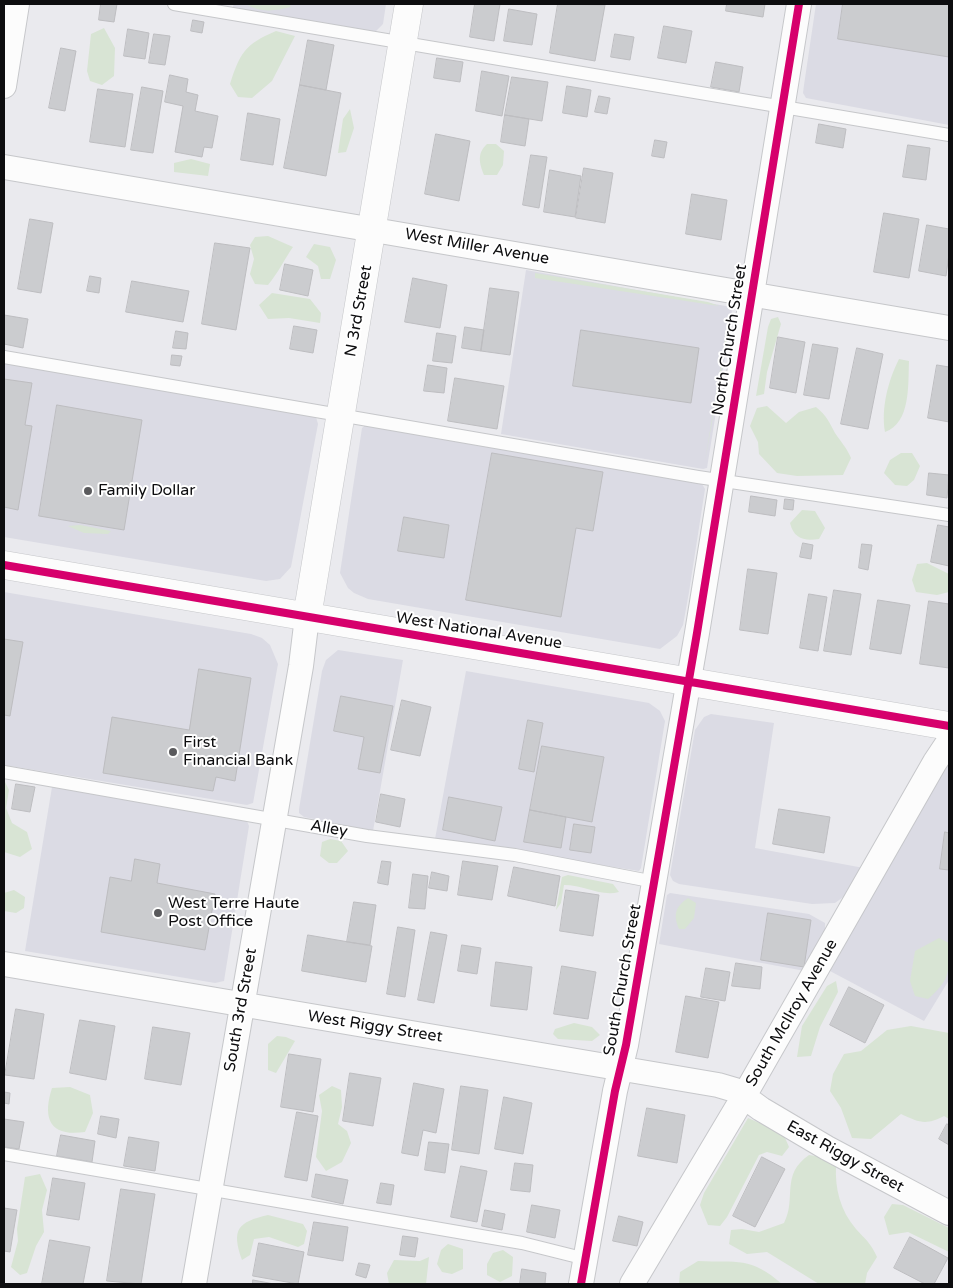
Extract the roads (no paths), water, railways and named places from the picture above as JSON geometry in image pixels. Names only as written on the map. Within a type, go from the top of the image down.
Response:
[{"type":"main road","name":"N 3rd Street","points":[[307,617],[373,230],[409,4]]},
{"type":"main road","name":"West National Avenue","points":[[4,565],[689,680],[949,726]]},
{"type":"street","points":[[4,86],[17,4]]},
{"type":"street","name":"North Church Street","points":[[689,680],[799,4]]},
{"type":"street","name":"West Miller Avenue","points":[[4,167],[949,328]]},
{"type":"street","name":"South 3rd Street","points":[[194,1284],[301,666],[307,617]]},
{"type":"street","name":"South Church Street","points":[[581,1284],[655,882],[689,680]]},
{"type":"street","name":"South McIlroy Avenue","points":[[632,1284],[744,1096],[935,762],[949,741]]},
{"type":"street","name":"West Riggy Street","points":[[4,964],[718,1085],[735,1090],[744,1096]]},
{"type":"street","name":"East Riggy Street","points":[[744,1096],[761,1109],[819,1143],[949,1213]]},
{"type":"lane","points":[[174,4],[949,135]]},
{"type":"lane","points":[[4,357],[722,480],[949,515]]},
{"type":"lane","name":"Alley","points":[[4,772],[274,818],[367,836],[516,855],[655,882]]},
{"type":"lane","points":[[4,1154],[522,1243],[586,1258]]},
{"type":"place","name":"Family Dollar","points":[[88,491]]},
{"type":"place","name":"First Financial Bank","points":[[173,752]]},
{"type":"place","name":"West Terre Haute Post Office","points":[[158,913]]}]
